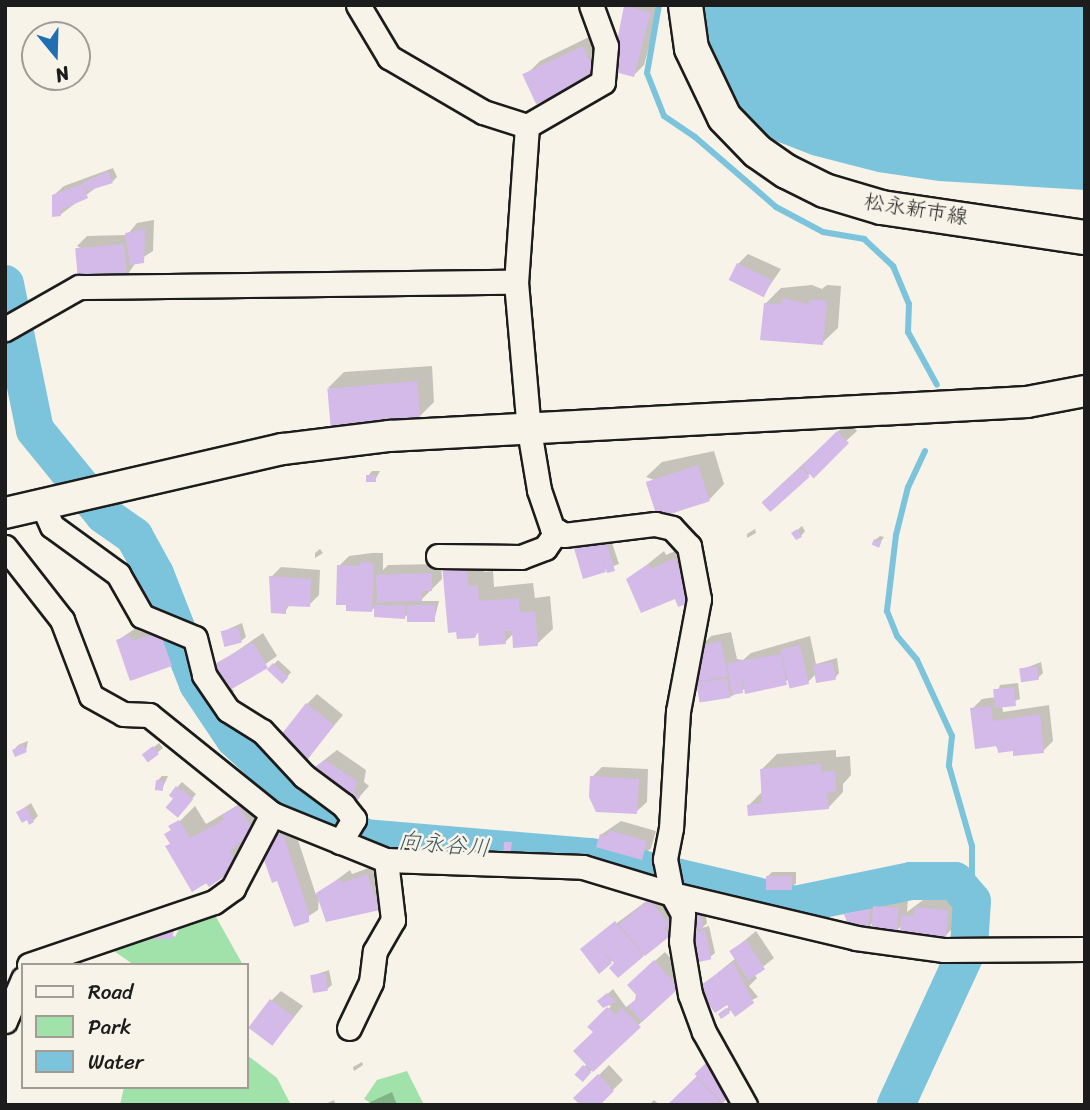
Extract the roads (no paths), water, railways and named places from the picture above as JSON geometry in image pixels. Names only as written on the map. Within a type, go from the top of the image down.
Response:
[{"type":"main road","name":"松永新市線","points":[[685,5],[691,48],[724,117],[757,152],[786,171],[824,190],[881,207],[1085,237]]},
{"type":"street","points":[[358,5],[389,57],[483,112],[527,126],[603,82],[606,46],[591,5]]},
{"type":"street","points":[[527,126],[516,282],[529,430],[539,490],[557,531],[564,535],[655,524],[672,528],[689,546],[699,599],[678,711],[671,828],[665,859],[672,894],[683,914],[681,941],[690,994],[704,1032],[745,1105]]},
{"type":"street","points":[[5,329],[79,288],[516,282]]},
{"type":"street","points":[[5,513],[284,449],[389,436],[1027,402],[1085,391]]},
{"type":"street","points":[[47,503],[52,526],[118,574],[142,616],[195,638],[204,675],[228,710],[262,731],[304,776],[343,805],[354,819],[340,842]]},
{"type":"street","points":[[438,556],[520,557],[545,548],[557,531]]},
{"type":"street","points":[[5,547],[62,620],[91,696],[122,714],[149,715],[272,814],[386,860],[583,867],[672,894],[856,938],[944,950],[1085,949]]},
{"type":"street","points":[[35,963],[214,902],[233,888],[272,814]]},
{"type":"street","points":[[349,1028],[371,982],[375,951],[393,920],[386,860]]},
{"type":"street","points":[[5,1021],[21,984]]},
{"type":"water","points":[[704,5],[1085,5],[1085,190],[939,181],[878,172],[812,155],[761,135],[724,85],[710,45]]},
{"type":"waterway","points":[[659,5],[647,73],[664,116],[695,137],[776,207],[823,232],[864,239],[893,266],[909,304],[908,332],[937,385]]},
{"type":"waterway","name":"向永谷川","points":[[5,284],[35,430],[104,515],[134,536],[155,574],[198,684],[235,739],[292,791],[364,838],[591,857],[794,905],[911,881],[955,881],[972,901],[969,946],[896,1105]]},
{"type":"waterway","points":[[925,451],[908,487],[896,535],[887,611],[897,636],[917,660],[952,736],[949,766],[972,846],[972,901]]}]
